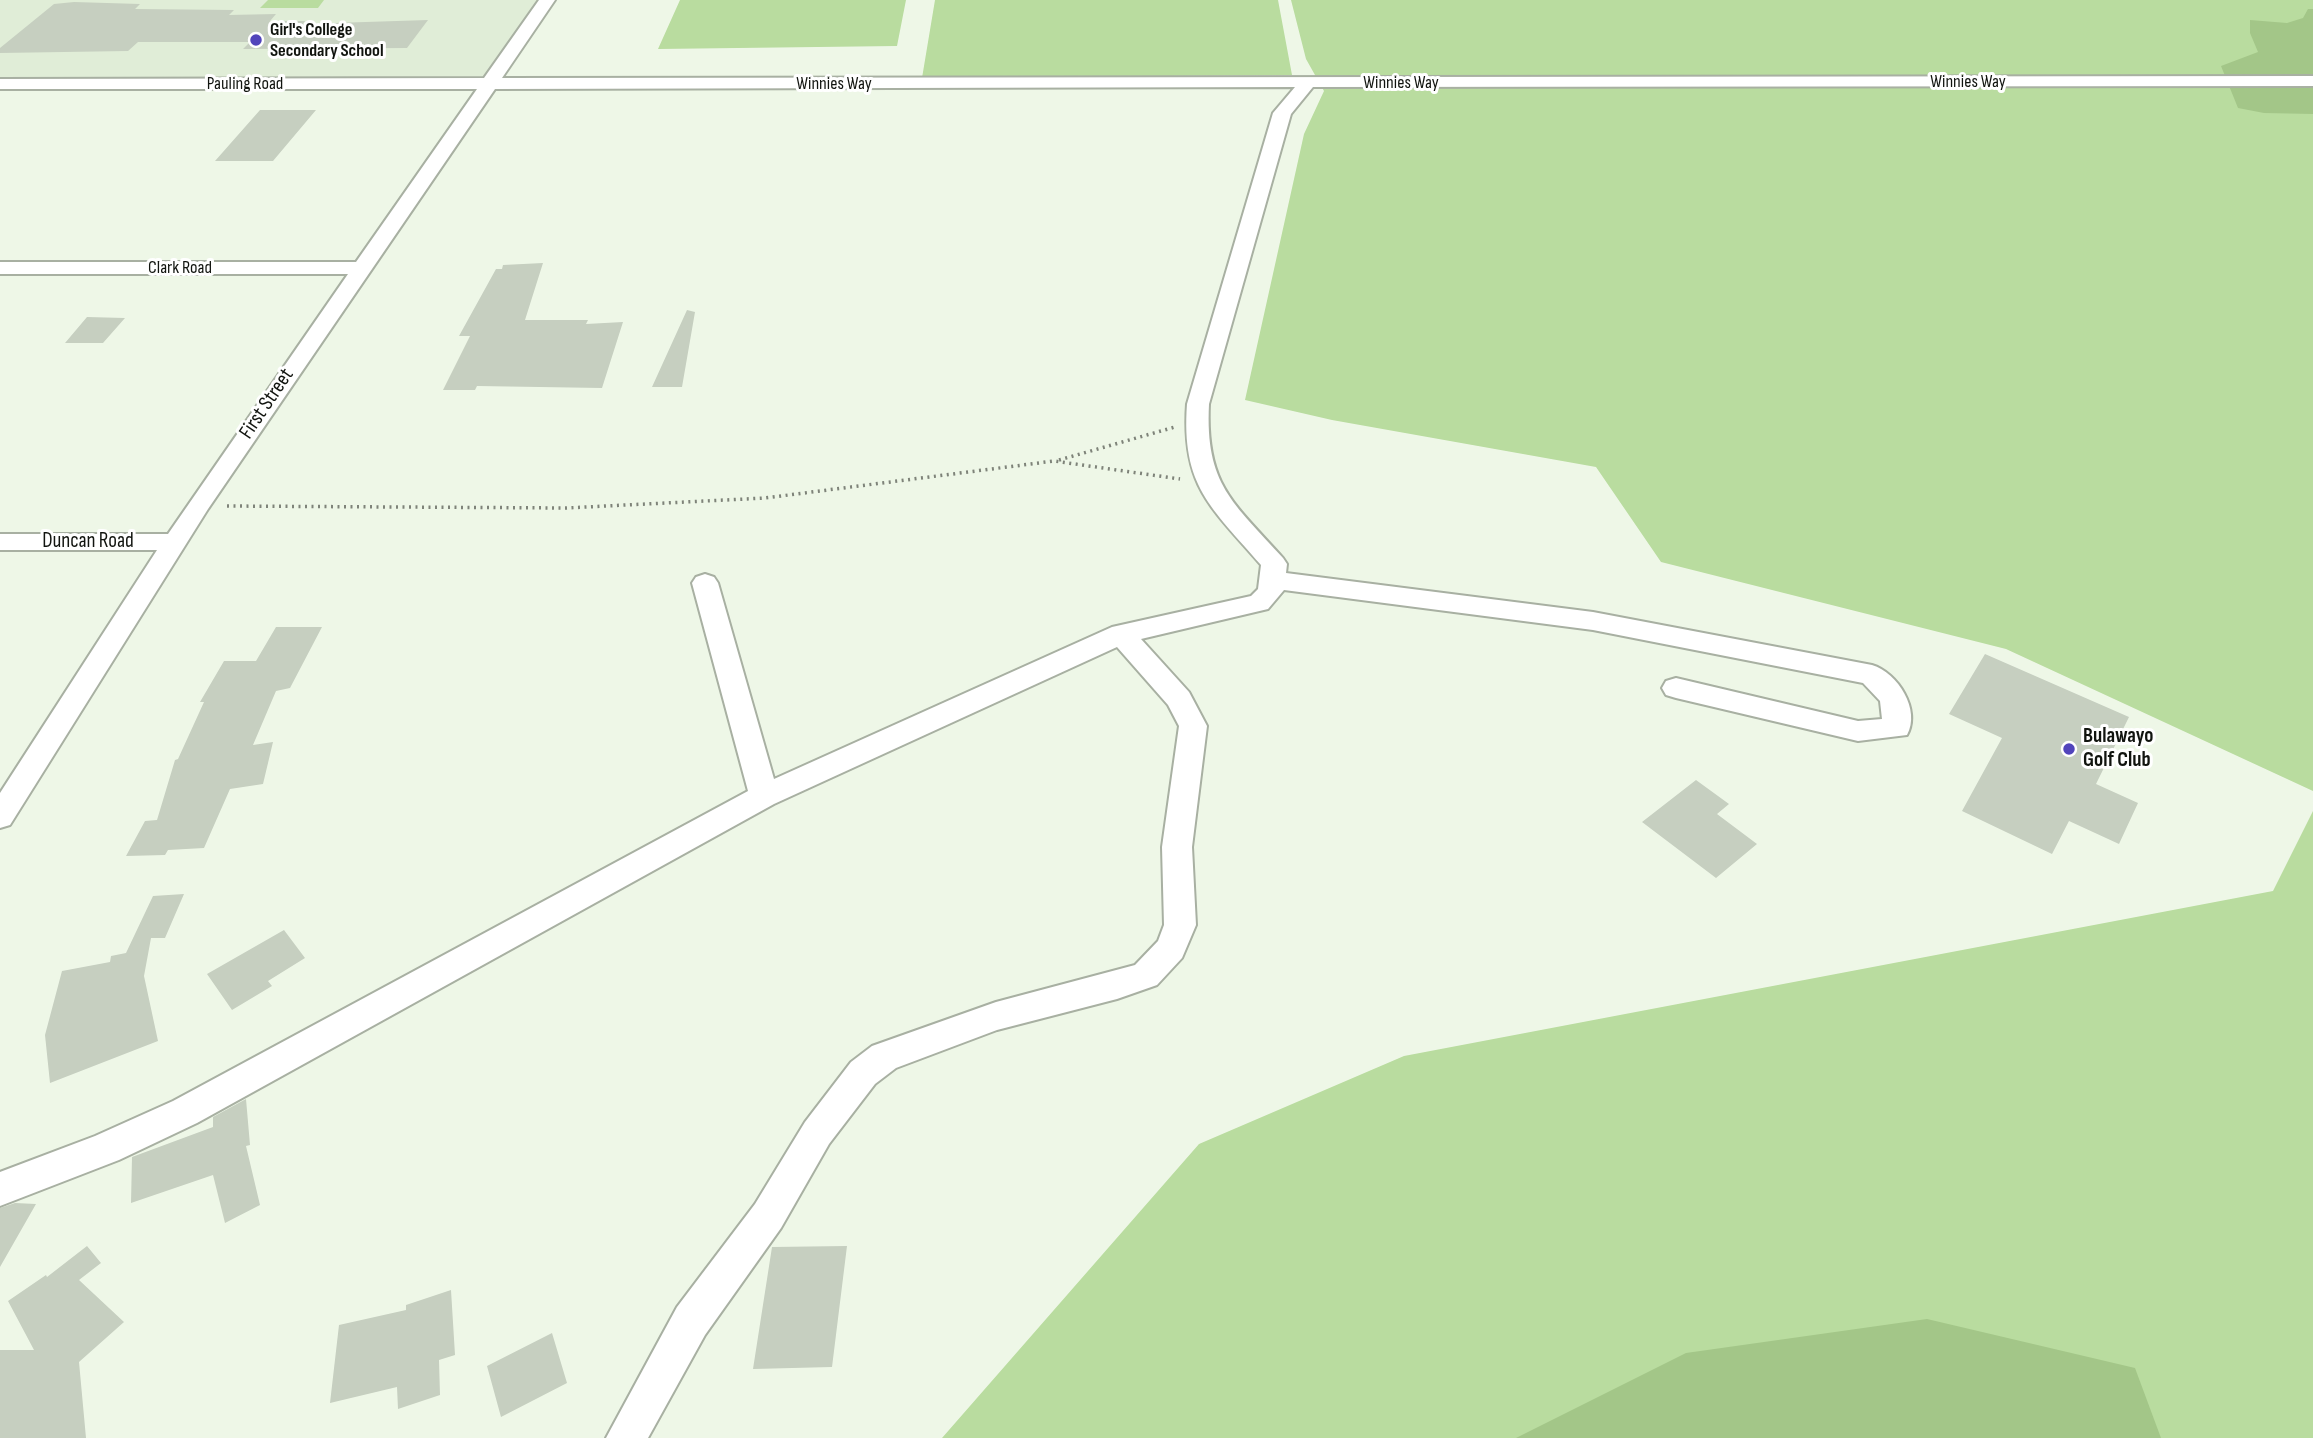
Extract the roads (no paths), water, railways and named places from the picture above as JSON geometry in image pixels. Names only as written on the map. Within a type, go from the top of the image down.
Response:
[{"type":"street","name":"First Street","points":[[0,817],[198,506],[359,268],[547,0]]},
{"type":"street","name":"Winnies Way","points":[[490,84],[2313,82]]},
{"type":"street","points":[[0,1189],[107,1148],[185,1111],[764,796],[1121,634],[1259,603],[1271,593],[1274,564],[1210,493],[1194,440],[1198,404],[1282,113],[1308,83]]},
{"type":"street","name":"Pauling Road","points":[[0,84],[490,84]]},
{"type":"street","name":"Clark Road","points":[[0,268],[359,268]]},
{"type":"street","name":"Duncan Road","points":[[0,541],[176,542]]},
{"type":"street","points":[[1274,580],[1327,589],[1593,621],[1872,675],[1894,698],[1897,729],[1858,731],[1676,688]]},
{"type":"street","points":[[705,583],[764,796]]},
{"type":"street","points":[[626,1438],[691,1321],[768,1216],[817,1133],[863,1073],[884,1057],[996,1016],[1146,975],[1171,949],[1180,925],[1181,891],[1177,847],[1193,726],[1179,699],[1121,634]]},
{"type":"place","name":"Girl's College Secondary School","points":[[256,40]]},
{"type":"place","name":"Bulawayo Golf Club","points":[[2069,749]]}]
